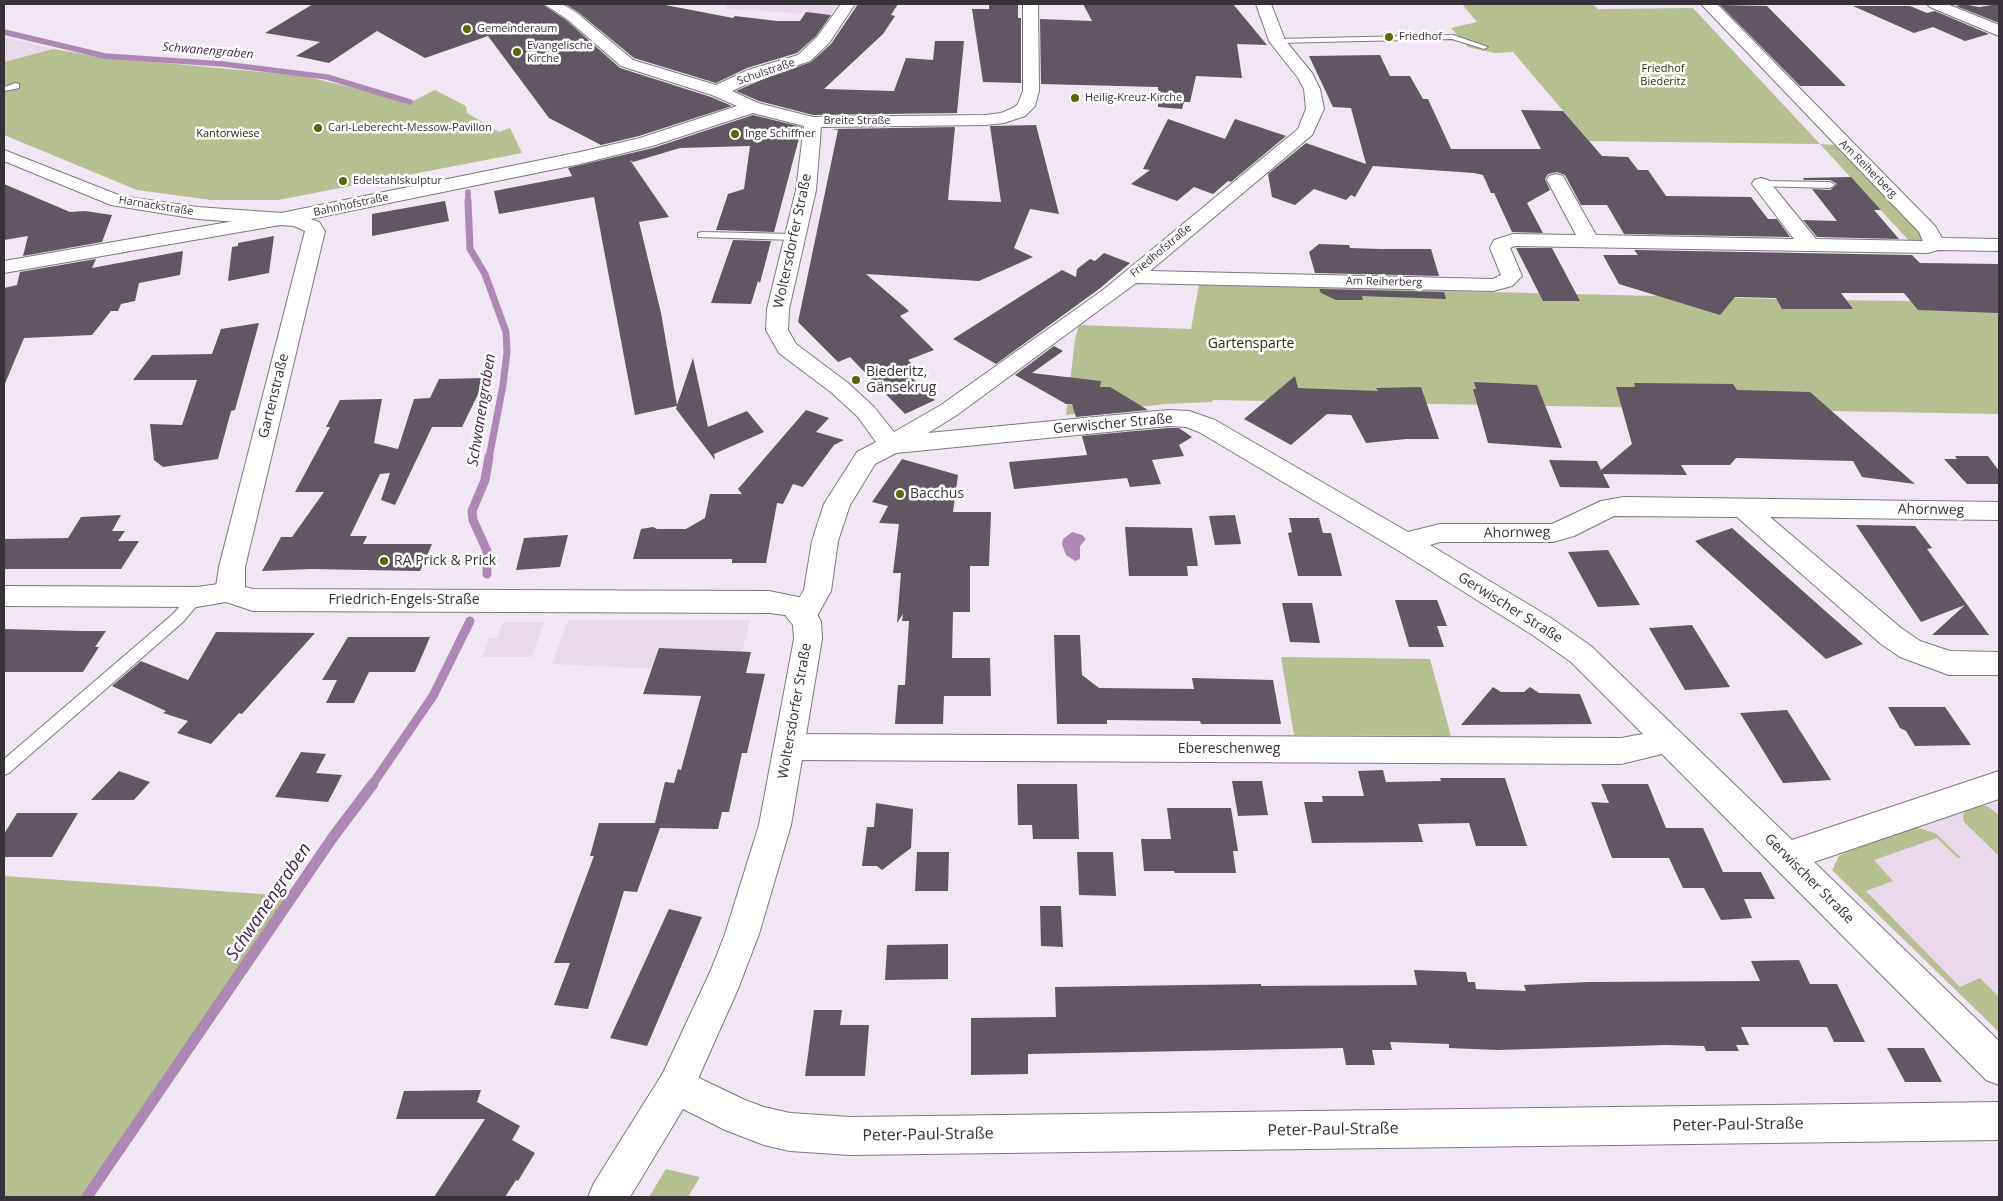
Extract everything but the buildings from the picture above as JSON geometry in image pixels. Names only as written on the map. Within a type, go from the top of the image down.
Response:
[{"type":"street","name":"Schulstraße","points":[[718,91],[747,77],[795,62],[809,55],[823,40],[848,4]]},
{"type":"street","name":"Breite Straße","points":[[561,5],[627,63],[657,74],[718,91],[752,107],[813,122],[985,120],[1004,118],[1019,112],[1026,106],[1031,90],[1031,4]]},
{"type":"street","name":"Friedhofstraße","points":[[892,445],[949,410],[1110,294],[1306,131],[1315,109],[1312,89],[1306,77],[1277,41],[1263,4]]},
{"type":"street","name":"Am Reiherberg","points":[[1131,277],[1498,284],[1505,282],[1512,276],[1500,248],[1505,242],[1589,241],[1928,246],[1936,244],[1928,230],[1709,4]]},
{"type":"street","points":[[1935,4],[1999,31]]},
{"type":"street","name":"Bahnhofstraße","points":[[4,267],[286,218],[621,149],[752,107]]},
{"type":"street","name":"Woltersdorfer Straße","points":[[813,122],[806,190],[778,309],[777,330],[786,348],[840,388],[866,412],[892,445]]},
{"type":"street","name":"Harnackstraße","points":[[4,155],[100,196],[118,201],[207,214],[286,218]]},
{"type":"street","points":[[1556,180],[1589,241]]},
{"type":"street","points":[[1761,184],[1810,245]]},
{"type":"street","name":"Gartenstraße","points":[[233,592],[230,587],[232,567],[314,238],[312,226],[305,222],[286,218]]},
{"type":"street","points":[[1936,244],[1999,245]]},
{"type":"street","name":"Gerwischer Straße","points":[[892,445],[1168,418],[1189,419],[1207,426],[1408,544],[1568,644],[1594,666],[1999,1067]]},
{"type":"street","points":[[803,615],[817,591],[825,541],[837,504],[866,458],[892,445]]},
{"type":"street","name":"Ahornweg","points":[[1408,544],[1420,537],[1440,533],[1553,533],[1566,530],[1610,507],[1999,511]]},
{"type":"street","points":[[1742,507],[1891,636],[1910,649],[1949,663],[1999,663]]},
{"type":"street","name":"Friedrich-Engels-Straße","points":[[4,596],[196,597],[233,592],[240,597],[253,600],[770,602],[792,606],[803,615]]},
{"type":"street","name":"Woltersdorfer Straße","points":[[608,1197],[676,1086],[726,977],[747,918],[775,825],[808,639],[808,626],[803,615]]},
{"type":"street","name":"Ebereschenweg","points":[[789,747],[1621,751],[1644,747],[1667,739]]},
{"type":"street","points":[[1786,857],[1999,786]]},
{"type":"street","name":"Peter-Paul-Straße","points":[[676,1086],[738,1116],[764,1126],[790,1132],[850,1136],[1999,1121]]},
{"type":"lane","points":[[1277,41],[1453,37],[1484,46]]},
{"type":"lane","points":[[4,88],[16,86]]},
{"type":"lane","points":[[1761,184],[1830,185]]},
{"type":"lane","points":[[702,235],[795,237]]},
{"type":"lane","points":[[4,768],[178,618],[196,597]]},
{"type":"shaded area","points":[[728,4],[838,4],[831,15],[725,9]]},
{"type":"shaded area","points":[[4,37],[53,49],[4,62]]},
{"type":"shaded area","points":[[1072,532],[1082,535],[1086,539],[1080,546],[1080,559],[1075,561],[1066,555],[1062,544],[1063,539]]},
{"type":"shaded area","points":[[568,620],[750,620],[737,673],[552,664]]},
{"type":"shaded area","points":[[503,622],[544,622],[532,657],[482,657],[489,638],[497,638]]},
{"type":"shaded area","points":[[1999,803],[1999,1032],[1832,870],[1839,856],[1844,853],[1980,806]]},
{"type":"green space","name":"Friedhof Biederitz","points":[[1462,4],[1592,4],[1598,9],[1693,8],[1820,144],[1589,141],[1513,52],[1494,53],[1468,47],[1451,28],[1477,22]]},
{"type":"green space","name":"Kantorwiese","points":[[53,49],[102,57],[303,76],[371,92],[407,104],[435,90],[466,106],[467,113],[499,132],[510,128],[522,153],[278,200],[211,200],[137,190],[4,135],[4,62]]},
{"type":"green space","points":[[1820,144],[1835,145],[1920,232],[1923,240],[1911,243]]},
{"type":"green space","name":"Gartensparte","points":[[1199,285],[1823,300],[1999,302],[1999,414],[1213,400],[1212,402],[1165,404],[1066,415],[1075,340],[1079,325],[1191,329]]},
{"type":"green space","points":[[1281,657],[1430,659],[1451,736],[1294,735]]},
{"type":"green space","points":[[1980,806],[1987,806],[1999,815],[1999,856],[1964,822],[1963,816],[1965,811]]},
{"type":"green space","points":[[1915,827],[1935,833],[1961,858],[1958,858],[1937,838],[1874,860],[1893,881],[1866,891],[1960,987],[1980,978],[1999,997],[1999,1032],[1832,870],[1839,856],[1844,853]]},
{"type":"green space","points":[[4,876],[290,896],[82,1197],[4,1197]]},
{"type":"green space","points":[[666,1169],[700,1177],[688,1197],[649,1197]]},
{"type":"waterway","name":"Schwanengraben","points":[[4,32],[105,56],[223,64],[327,77],[410,102]]},
{"type":"waterway","name":"Schwanengraben","points":[[468,192],[468,201]]},
{"type":"waterway","name":"Schwanengraben","points":[[468,201],[470,249],[485,274],[506,332],[507,352],[503,385],[489,458]]},
{"type":"waterway","name":"Schwanengraben","points":[[487,574],[487,551],[473,520],[472,511],[485,480],[489,457]]},
{"type":"waterway","name":"Schwanengraben","points":[[372,785],[433,696],[470,621]]},
{"type":"waterway","name":"Schwanengraben","points":[[87,1197],[333,837],[373,784]]},
{"type":"place","name":"Gemeinderaum","points":[[467,29]]},
{"type":"place","name":"Friedhof","points":[[1389,37]]},
{"type":"place","name":"Evangelische Kirche","points":[[517,52]]},
{"type":"place","name":"Heilig-Kreuz-Kirche","points":[[1075,98]]},
{"type":"place","name":"Carl-Leberecht-Messow-Pavillon","points":[[318,128]]},
{"type":"place","name":"Inge Schiffner","points":[[735,134]]},
{"type":"place","name":"Edelstahlskulptur","points":[[343,181]]},
{"type":"place","name":"Biederitz, Gänsekrug","points":[[856,380]]},
{"type":"place","name":"Bacchus","points":[[900,494]]},
{"type":"place","name":"RA Prick & Prick","points":[[384,561]]}]
